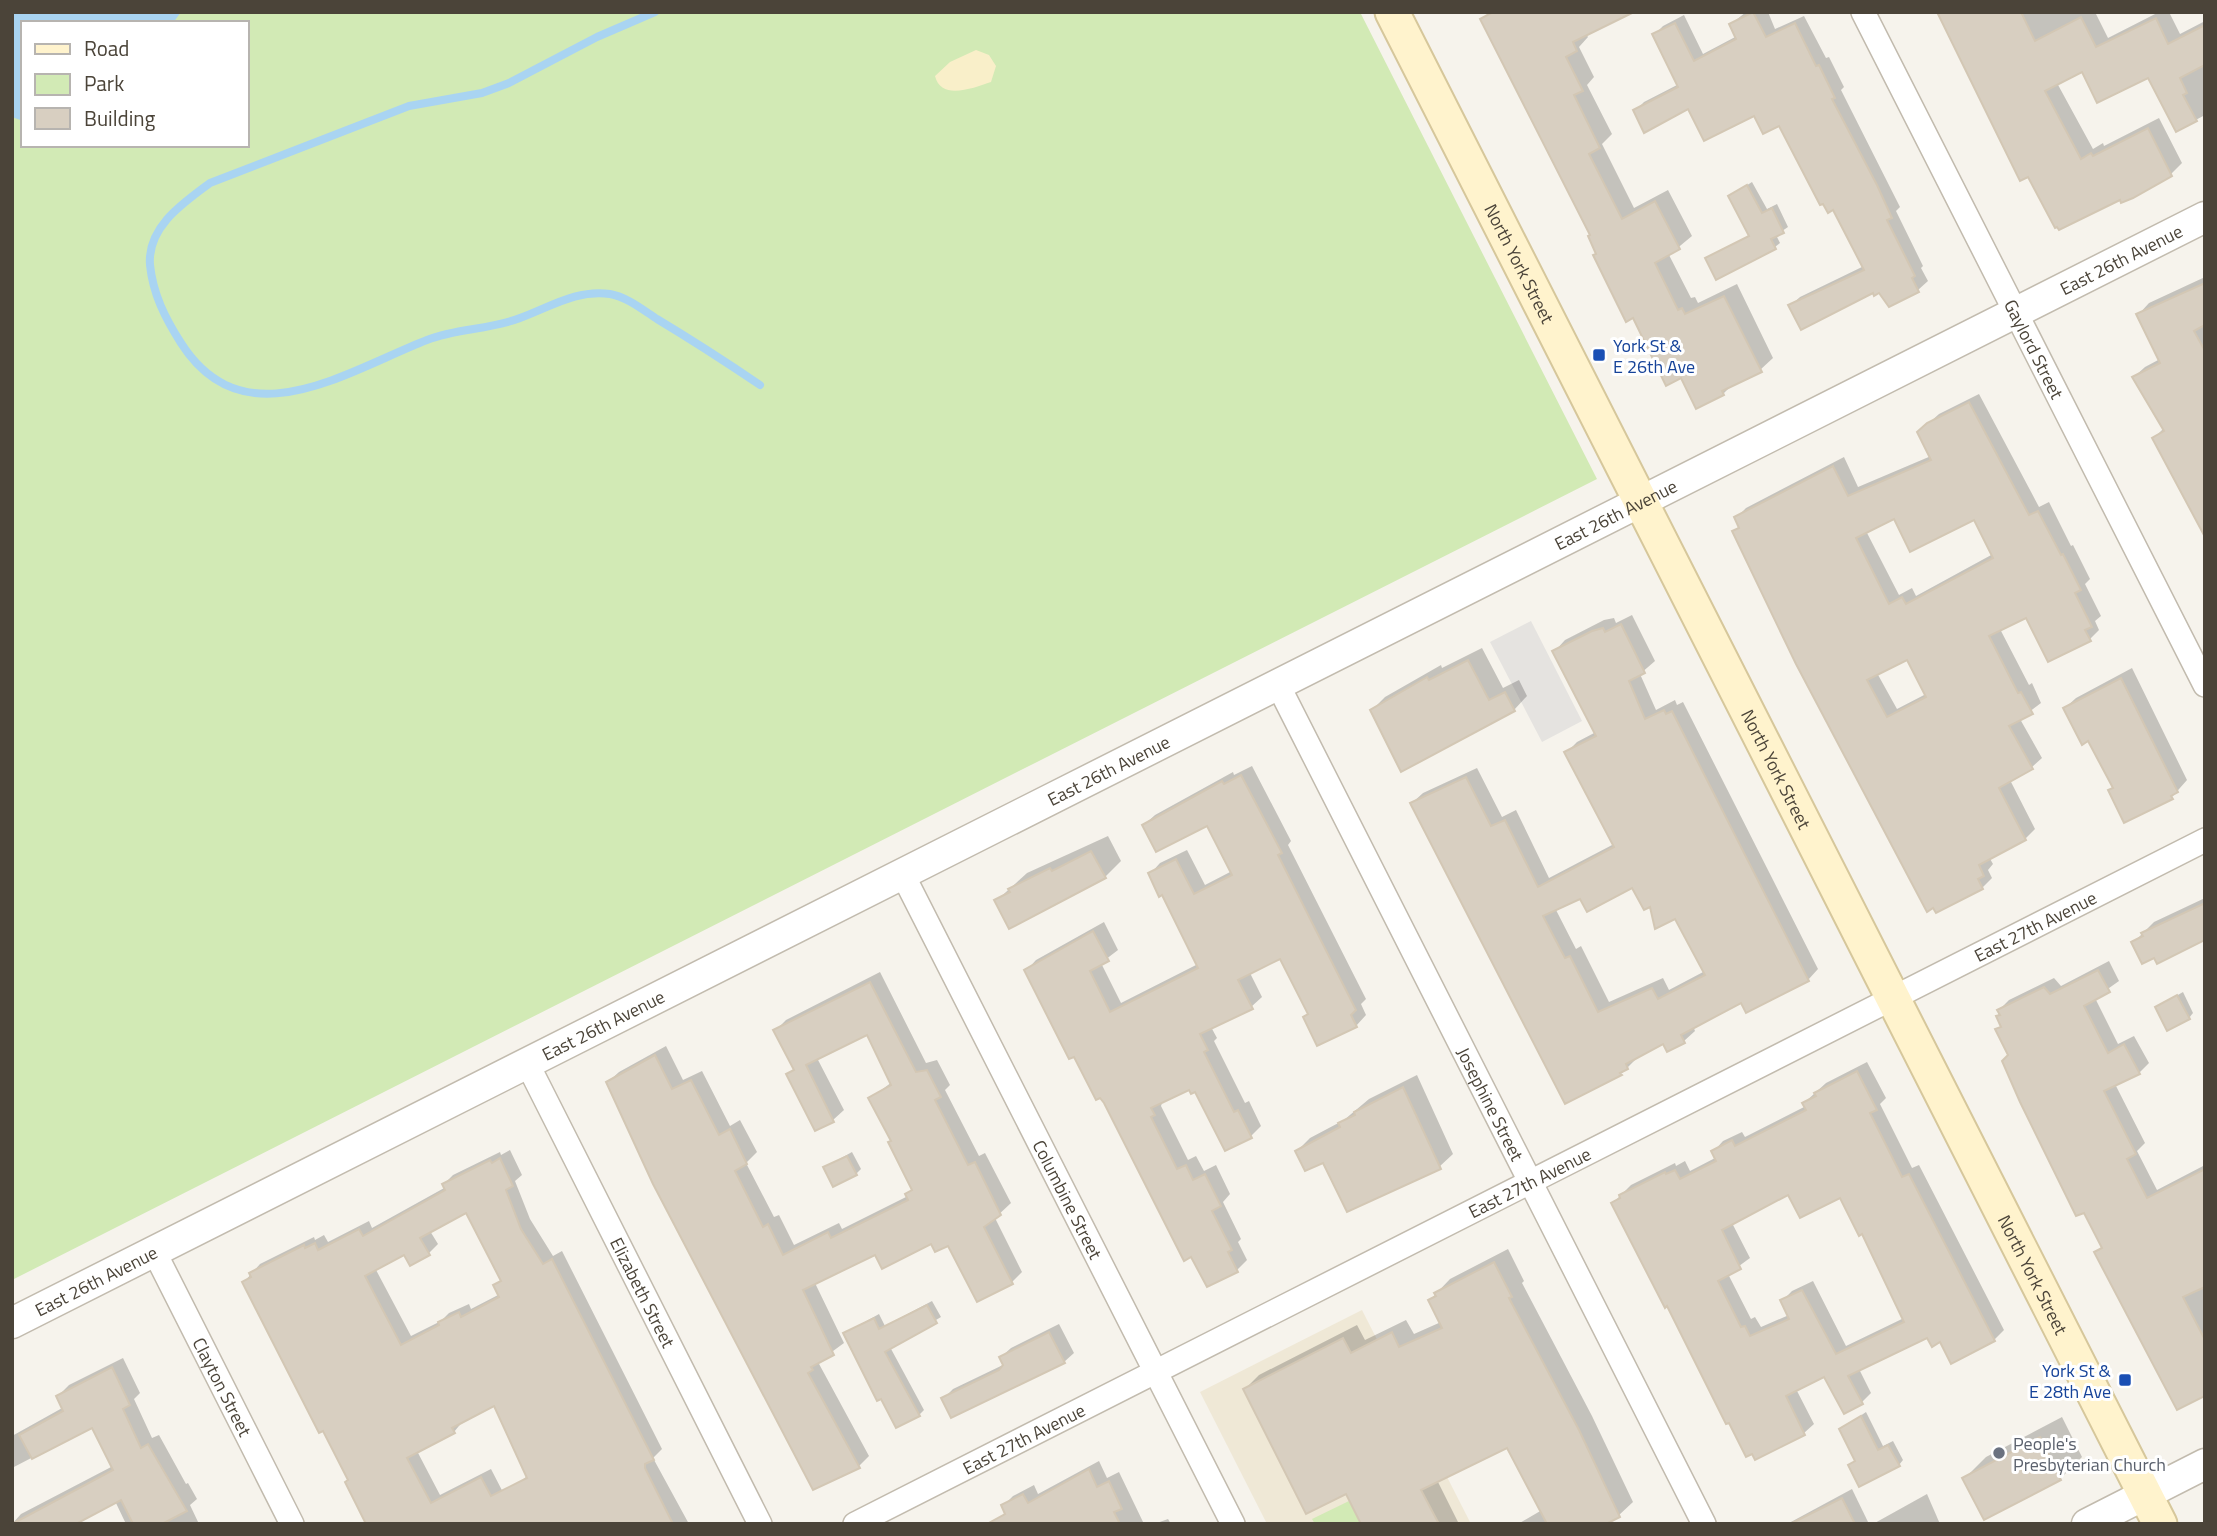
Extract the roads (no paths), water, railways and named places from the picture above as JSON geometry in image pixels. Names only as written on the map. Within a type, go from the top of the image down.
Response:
[{"type":"main road","name":"North York Street","points":[[1392,12],[2160,1524]]},
{"type":"street","name":"Gaylord Street","points":[[1863,12],[2205,685]]},
{"type":"street","name":"East 26th Avenue","points":[[12,1323],[1639,500],[2205,217]]},
{"type":"street","name":"Josephine Street","points":[[1277,683],[1704,1524]]},
{"type":"street","name":"East 27th Avenue","points":[[855,1524],[2205,840]]},
{"type":"street","name":"Columbine Street","points":[[902,873],[1233,1524]]},
{"type":"street","name":"Elizabeth Street","points":[[527,1063],[760,1524]]},
{"type":"street","name":"Clayton Street","points":[[154,1251],[292,1524]]},
{"type":"street","points":[[2087,1524],[2205,1464]]},
{"type":"water","points":[[12,12],[181,12],[174,21],[21,21],[21,120],[12,117]]},
{"type":"waterway","points":[[655,12],[597,37],[509,83],[482,93],[409,106],[210,183],[178,208],[154,239],[150,265],[154,286],[175,334],[206,373],[235,389],[265,394],[298,390],[331,381],[438,336],[497,325],[575,296],[598,293],[629,301],[760,385]]},
{"type":"place","name":"York St & E 26th Ave","points":[[1599,355]]},
{"type":"place","name":"York St & E 28th Ave","points":[[2125,1380]]},
{"type":"place","name":"People's Presbyterian Church","points":[[1999,1453]]}]
